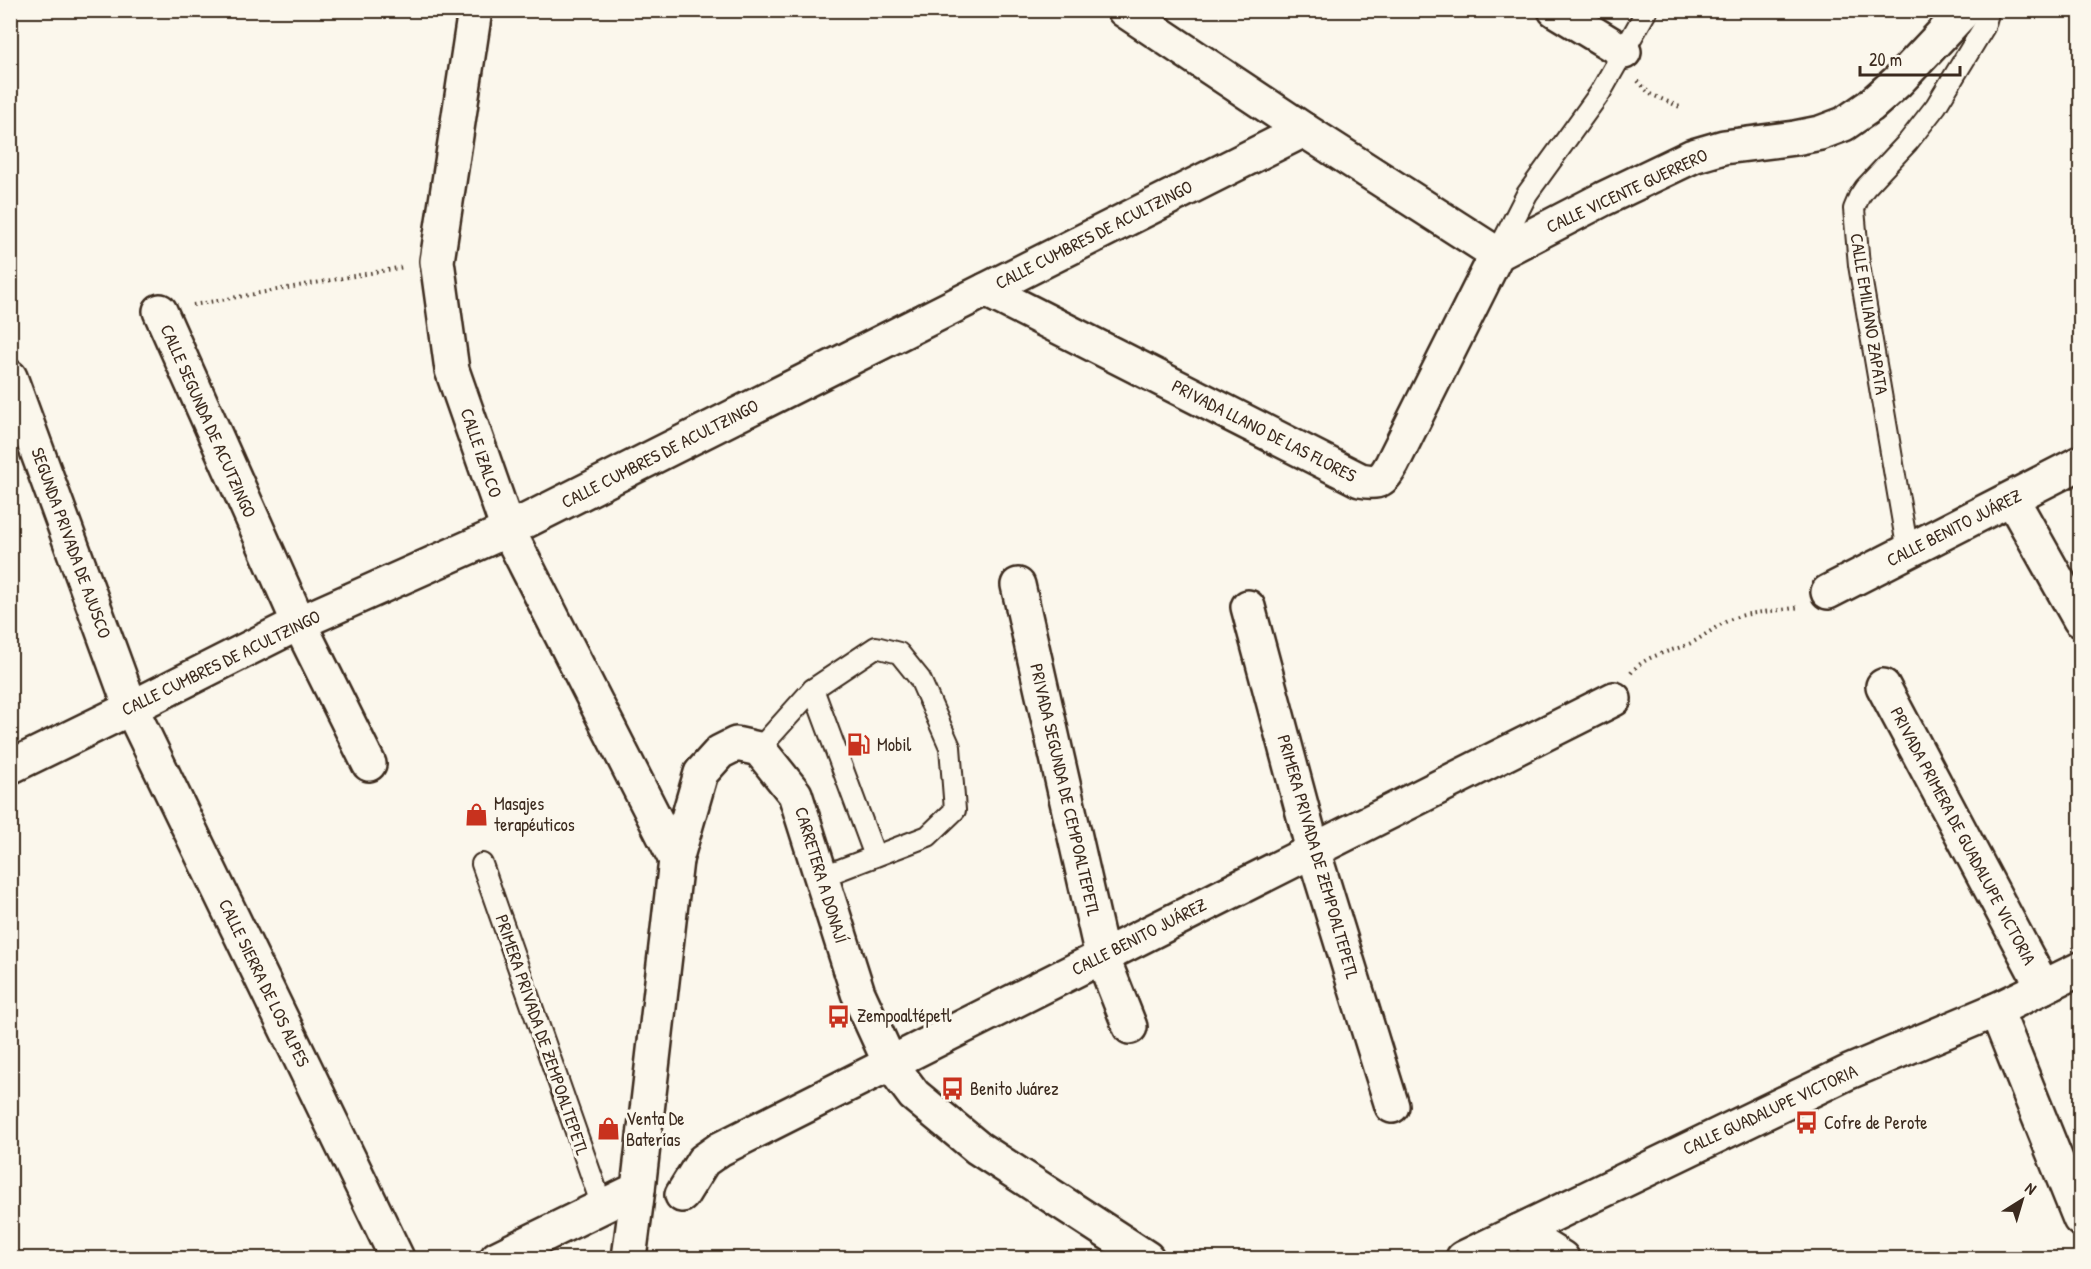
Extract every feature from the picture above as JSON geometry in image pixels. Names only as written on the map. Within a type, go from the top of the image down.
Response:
[{"type":"street","name":"CALLE IZALCO","points":[[475,10],[437,261],[452,370],[508,530],[676,860]]},
{"type":"street","points":[[1124,10],[1304,130],[1497,254]]},
{"type":"street","points":[[1554,10],[1629,65]]},
{"type":"street","name":"CALLE VICENTE GUERRERO","points":[[1497,254],[1693,156],[1724,147],[1821,133],[1844,124],[1870,106],[1898,81],[1965,10]]},
{"type":"street","name":"CALLE CUMBRES DE ACULTZINGO","points":[[10,767],[299,623],[508,530],[1304,130]]},
{"type":"street","name":"PRIVADA LLANO DE LAS FLORES","points":[[986,290],[1360,480],[1376,482],[1383,478],[1392,464],[1497,254]]},
{"type":"street","name":"CALLE SEGUNDA DE ACUTZINGO","points":[[159,311],[299,623],[369,764]]},
{"type":"street","name":"SEGUNDA PRIVADA DE AJUSCO","points":[[10,377],[132,708]]},
{"type":"street","name":"CALLE BENITO JUÁREZ","points":[[1828,592],[2080,463]]},
{"type":"street","points":[[2012,499],[2080,620]]},
{"type":"street","name":"PRIVADA SEGUNDA DE CEMPOALTEPETL","points":[[1018,585],[1102,956],[1130,1027]]},
{"type":"street","name":"PRIMERA PRIVADA DE ZEMPOALTEPETL","points":[[1248,608],[1313,850],[1392,1106]]},
{"type":"street","name":"PRIVADA PRIMERA DE GUADALUPE VICTORIA","points":[[1883,686],[2043,987]]},
{"type":"street","name":"CALLE BENITO JUÁREZ","points":[[682,1196],[696,1170],[710,1155],[1614,699]]},
{"type":"street","name":"CALLE SIERRA DE LOS ALPES","points":[[132,708],[397,1258]]},
{"type":"street","points":[[629,1258],[676,860],[700,773],[720,752],[736,744],[759,749]]},
{"type":"street","name":"CARRETERA A DONAJÍ","points":[[759,749],[795,794],[858,993],[890,1063],[914,1095],[978,1148],[1146,1258]]},
{"type":"street","name":"CALLE GUADALUPE VICTORIA","points":[[1463,1258],[1849,1072],[1996,1010],[2080,969]]},
{"type":"street","points":[[1996,1010],[2080,1219]]},
{"type":"street","points":[[497,1258],[638,1189]]},
{"type":"street","points":[[1520,1231],[1562,1258]]},
{"type":"lane","name":"PRIVADA LLANO DE LAS FLORES","points":[[1497,254],[1527,194],[1600,93],[1629,65],[1647,10]]},
{"type":"lane","name":"CALLE EMILIANO ZAPATA","points":[[1908,552],[1859,266],[1854,209],[1865,188],[1908,142],[1936,106],[1984,27],[1989,10]]},
{"type":"lane","points":[[759,749],[813,689],[876,647],[899,653],[920,679],[950,747],[955,810],[928,836],[821,877]]},
{"type":"lane","points":[[813,689],[875,856]]},
{"type":"lane","name":"PRIMERA PRIVADA DE ZEMPOALTEPETL","points":[[482,864],[602,1206]]},
{"type":"path","points":[[1629,65],[1650,94],[1680,107]]},
{"type":"path","name":"CALLE SEGUNDA DE ACUTZINGO","points":[[159,311],[437,261]]},
{"type":"path","points":[[1614,699],[1635,667],[1662,652],[1694,642],[1725,621],[1745,615],[1790,609]]},
{"type":"place","name":"Mobil","points":[[859,745]]},
{"type":"place","name":"Masajes terapéuticos","points":[[476,814]]},
{"type":"place","name":"Zempoaltépetl","points":[[839,1016]]},
{"type":"place","name":"Benito Juárez","points":[[952,1089]]},
{"type":"place","name":"Cofre de Perote","points":[[1806,1123]]},
{"type":"place","name":"Venta De Baterías","points":[[608,1129]]}]
